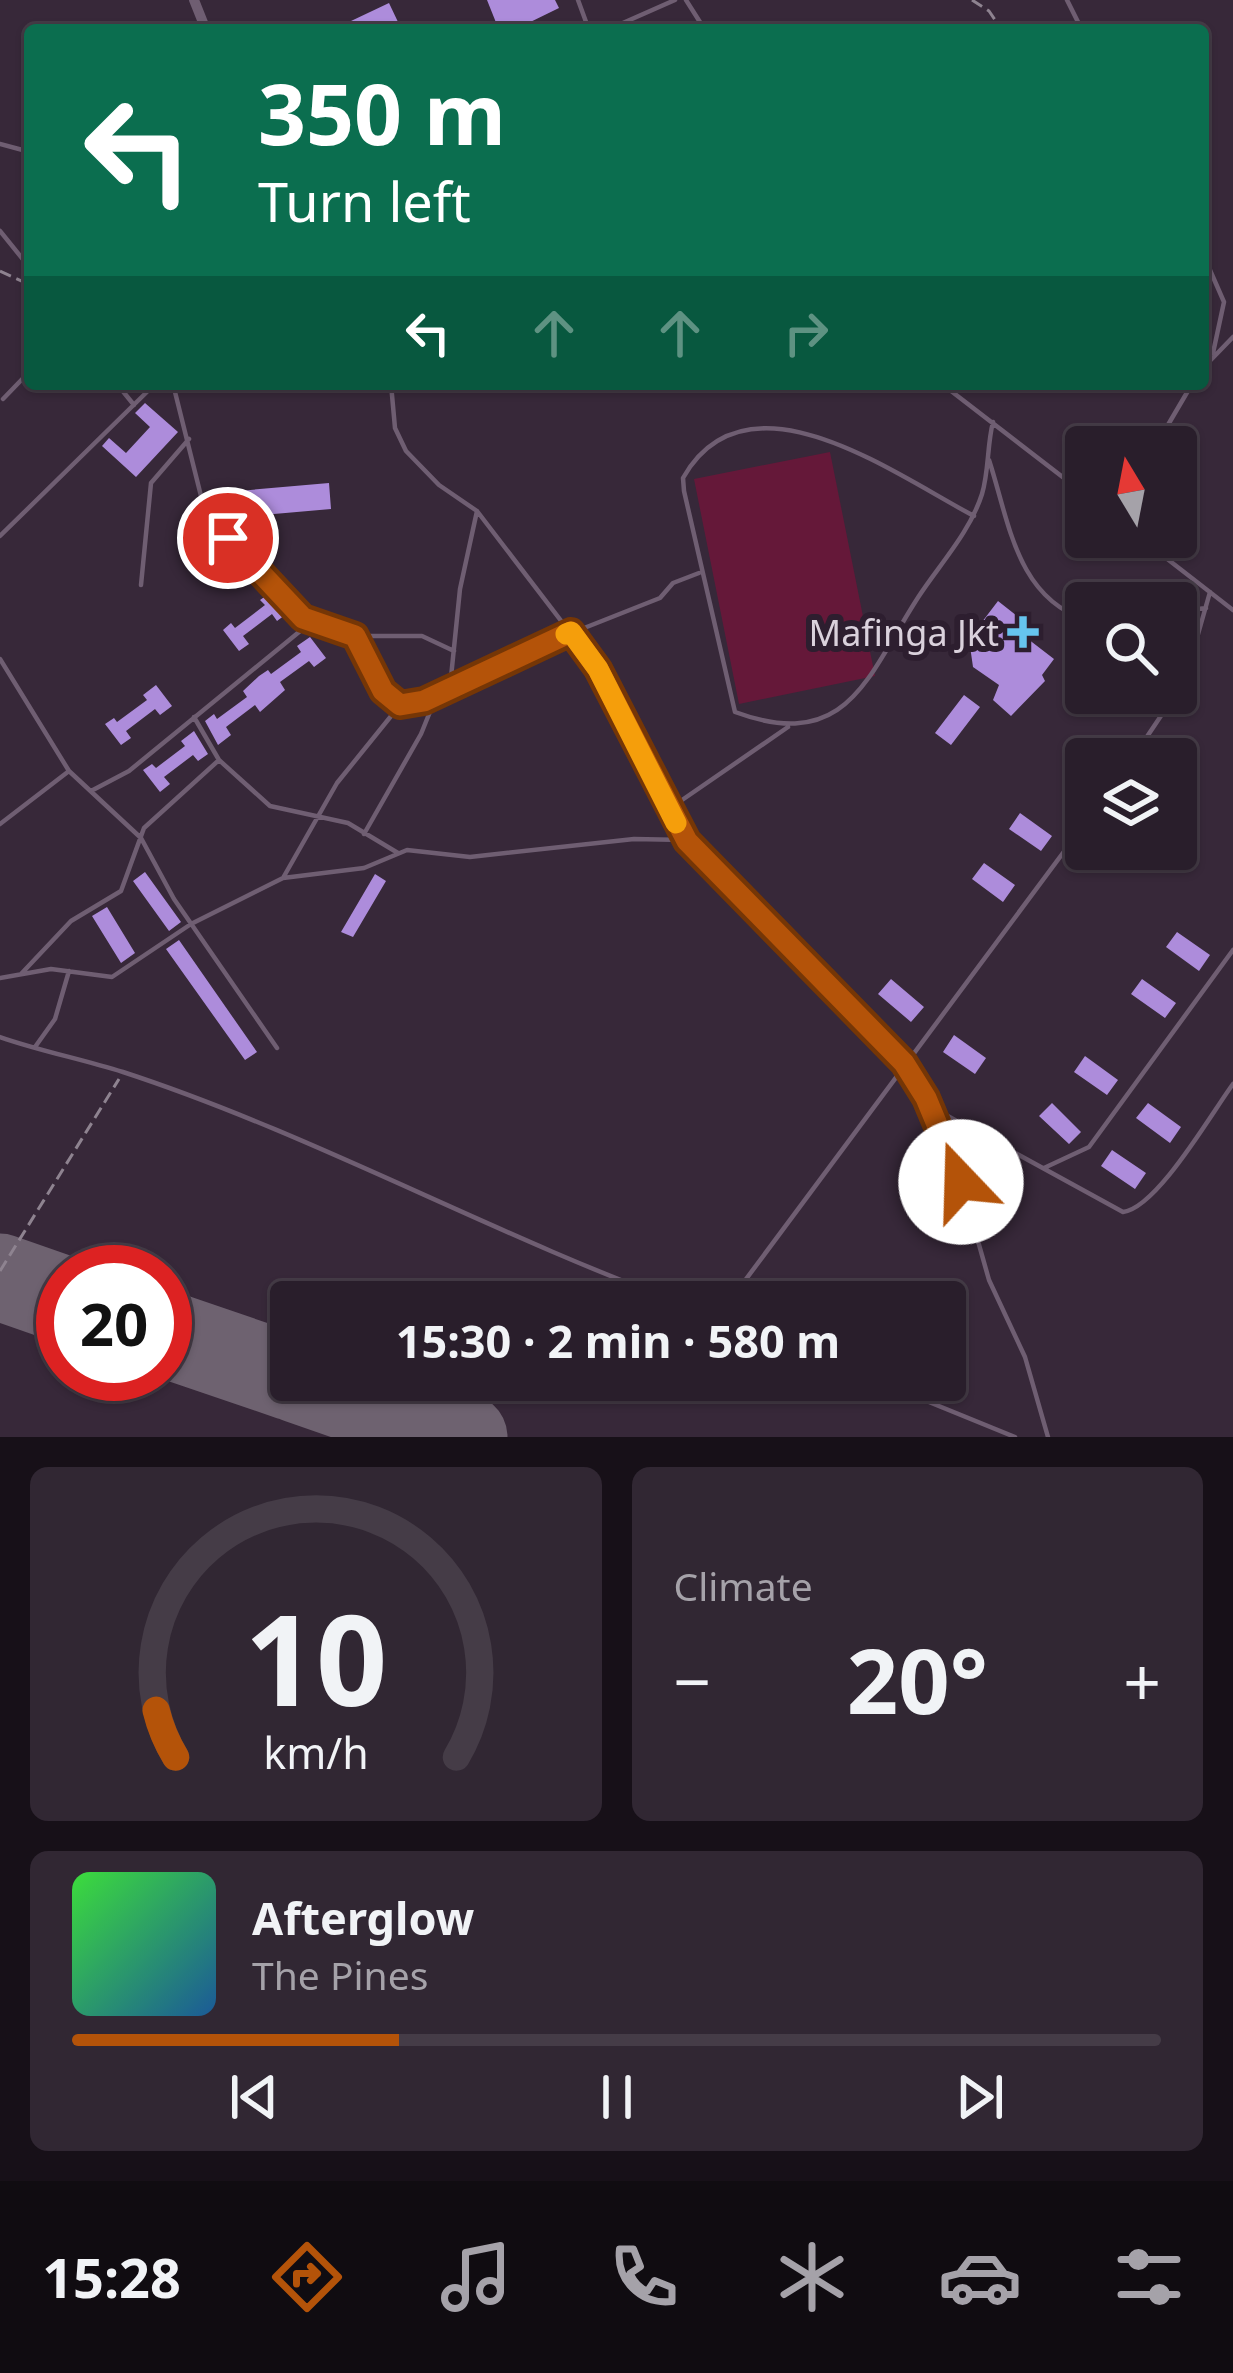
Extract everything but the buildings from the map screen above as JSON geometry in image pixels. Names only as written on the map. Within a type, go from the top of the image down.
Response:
[{"type":"lane","points":[[621,24],[675,0]]},
{"type":"lane","points":[[0,231],[24,261]]},
{"type":"lane","points":[[1209,268],[1224,302],[1213,353]]},
{"type":"lane","points":[[1209,359],[1233,337]]},
{"type":"lane","points":[[3,399],[24,376]]},
{"type":"lane","points":[[122,390],[134,405]]},
{"type":"lane","points":[[0,536],[148,390]]},
{"type":"lane","points":[[175,390],[205,512],[310,623],[340,627],[355,636],[426,637],[455,652]]},
{"type":"lane","points":[[392,390],[395,428],[406,451],[440,485],[477,511],[598,669],[687,841],[904,1063],[926,1098],[957,1167],[989,1280],[1024,1357],[1048,1437]]},
{"type":"lane","points":[[950,390],[1065,479]]},
{"type":"lane","points":[[1167,426],[1188,390]]},
{"type":"lane","points":[[974,516],[818,438],[790,429],[748,426],[709,444],[683,478],[699,573],[735,712],[791,725],[818,720],[855,700],[866,688],[974,516],[993,422]]},
{"type":"lane","points":[[141,585],[151,483],[189,439]]},
{"type":"lane","points":[[988,454],[1027,573],[1042,594],[1065,608]]},
{"type":"lane","points":[[450,687],[460,589],[477,511]]},
{"type":"lane","points":[[1166,558],[1233,610]]},
{"type":"lane","points":[[283,878],[318,814],[400,705],[661,598],[674,583],[699,573]]},
{"type":"lane","points":[[1146,738],[1185,680],[1210,592]]},
{"type":"lane","points":[[1197,609],[1209,608]]},
{"type":"lane","points":[[89,791],[129,771],[310,623]]},
{"type":"lane","points":[[355,636],[383,691],[400,705]]},
{"type":"lane","points":[[0,658],[69,771],[140,838],[191,924],[277,1048]]},
{"type":"lane","points":[[364,834],[422,734],[438,692]]},
{"type":"lane","points":[[194,717],[219,760],[270,806],[318,814],[398,853]]},
{"type":"lane","points":[[670,808],[791,725]]},
{"type":"lane","points":[[19,976],[71,922],[121,891],[140,838],[156,814],[219,760]]},
{"type":"lane","points":[[0,824],[69,771]]},
{"type":"lane","points":[[0,978],[69,971],[119,974],[191,924],[283,878],[364,868],[398,853],[419,849],[470,857],[634,839],[687,841]]},
{"type":"lane","points":[[744,1281],[1065,850]]},
{"type":"lane","points":[[1044,1168],[1089,1148],[1233,950]]},
{"type":"lane","points":[[34,1048],[56,1019],[69,971]]},
{"type":"lane","points":[[0,1037],[123,1072],[457,1208],[622,1281]]},
{"type":"lane","points":[[926,1098],[943,1116],[1109,1208],[1132,1211],[1157,1188],[1233,1084]]},
{"type":"lane","points":[[926,1401],[1015,1437]]},
{"type":"path","points":[[972,0],[998,24]]},
{"type":"path","points":[[0,1271],[123,1072]]},
{"type":"shaded area","points":[[830,452],[875,676],[739,704],[694,479]]},
{"type":"runway","points":[[0,1277],[36,1290]]},
{"type":"runway","points":[[192,1343],[270,1370]]},
{"type":"runway","points":[[360,1401],[464,1437]]},
{"type":"slow traffic","points":[[566,634],[571,632],[598,669],[676,823]]},
{"type":"place","name":"Mafinga Jkt","points":[[1023,632]]},
{"type":"route","points":[[228,538],[303,618],[355,636],[383,691],[400,705],[424,701],[571,632],[598,669],[645,768],[687,841],[904,1063],[926,1098],[961,1182]]}]
